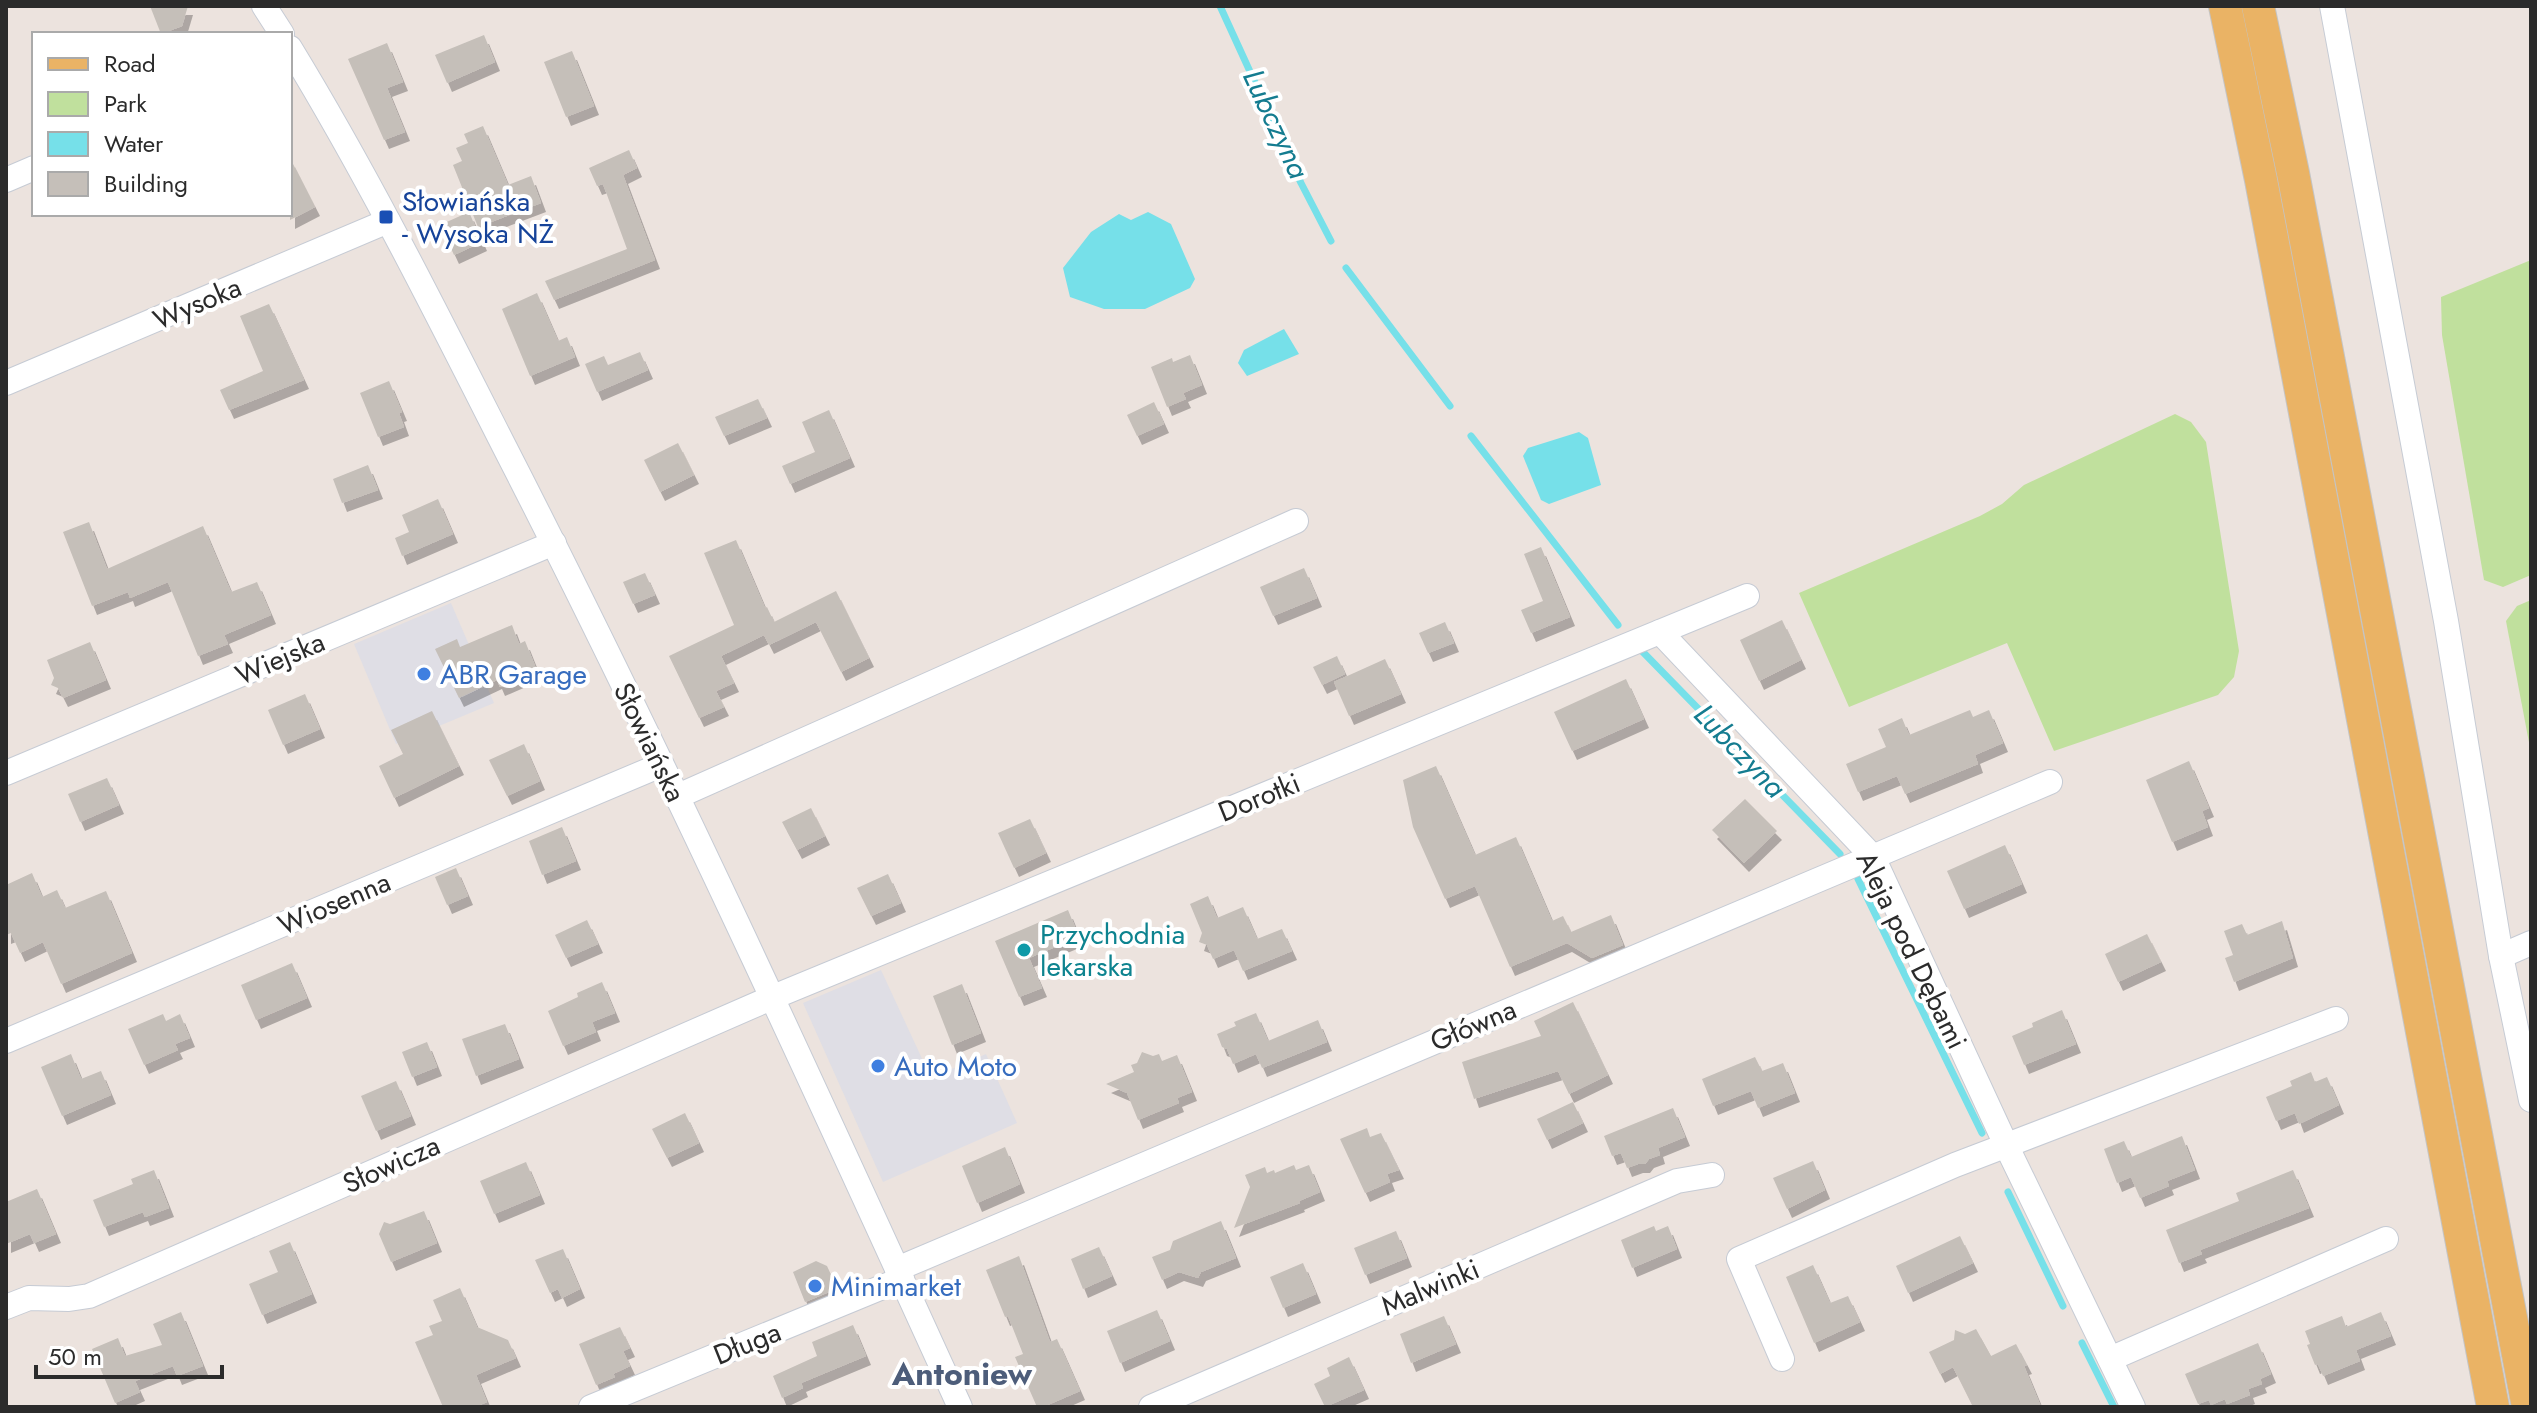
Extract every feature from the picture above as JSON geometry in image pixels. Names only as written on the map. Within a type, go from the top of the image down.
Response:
[{"type":"main road","points":[[2225,6],[2261,180],[2493,1407]]},
{"type":"main road","points":[[2258,6],[2293,173],[2528,1407]]},
{"type":"street","points":[[264,6],[281,32]]},
{"type":"street","points":[[2332,6],[2446,621],[2501,956],[2531,1100]]},
{"type":"street","name":"Słowiańska","points":[[292,57],[388,221],[554,543],[771,998],[960,1407]]},
{"type":"street","points":[[6,180],[32,169]]},
{"type":"street","name":"Wysoka","points":[[6,383],[388,221]]},
{"type":"street","points":[[676,797],[1296,521]]},
{"type":"street","name":"Wiejska","points":[[6,773],[554,543]]},
{"type":"street","name":"Dorotki","points":[[771,998],[1747,596]]},
{"type":"street","name":"Aleja pod Dębami","points":[[1660,632],[1873,857],[2007,1147],[2133,1407]]},
{"type":"street","name":"Wiosenna","points":[[6,1041],[661,765]]},
{"type":"street","name":"Główna","points":[[899,1274],[2050,782]]},
{"type":"street","points":[[2501,956],[2531,943]]},
{"type":"street","name":"Słowicza","points":[[6,1307],[29,1298],[89,1296],[771,998]]},
{"type":"street","points":[[1782,1359],[1739,1259],[1955,1165],[2336,1019]]},
{"type":"street","name":"Malwinki","points":[[1151,1407],[1677,1181],[1712,1175]]},
{"type":"street","points":[[2110,1359],[2386,1239]]},
{"type":"street","name":"Długa","points":[[591,1407],[899,1274]]},
{"type":"shaded area","name":"ABR Garage","points":[[451,603],[494,703],[396,744],[354,644]]},
{"type":"shaded area","name":"Auto Moto","points":[[881,970],[931,1078],[986,1054],[1017,1123],[883,1182],[803,1003]]},
{"type":"green space","points":[[2531,260],[2531,575],[2503,587],[2484,580],[2442,335],[2441,297]]},
{"type":"green space","points":[[2175,414],[2191,422],[2206,442],[2239,651],[2234,677],[2218,695],[2054,751],[2007,643],[1849,707],[1799,593],[1980,516],[2002,504],[2024,485]]},
{"type":"green space","points":[[2531,600],[2531,753],[2506,621],[2517,606]]},
{"type":"water","points":[[1148,212],[1171,224],[1195,279],[1190,288],[1145,309],[1104,309],[1070,297],[1063,268],[1091,232],[1119,214],[1131,220]]},
{"type":"water","points":[[1284,329],[1299,354],[1247,376],[1238,363],[1244,350]]},
{"type":"water","points":[[1579,432],[1588,438],[1601,485],[1549,504],[1541,500],[1523,456],[1528,448]]},
{"type":"building","points":[[150,6],[188,6],[182,26],[160,32]]},
{"type":"building","points":[[484,35],[495,62],[447,83],[435,55]]},
{"type":"building","points":[[387,43],[403,82],[387,88],[405,132],[384,140],[348,59]]},
{"type":"building","points":[[572,51],[594,106],[566,117],[544,62]]},
{"type":"building","points":[[483,126],[508,185],[531,176],[541,203],[478,227],[453,165],[462,161],[456,148],[468,143],[464,134]]},
{"type":"building","points":[[629,150],[637,168],[623,175],[655,260],[554,300],[545,281],[627,249],[603,184],[597,186],[589,168]]},
{"type":"building","points":[[292,162],[315,207],[290,220],[292,216]]},
{"type":"building","points":[[469,212],[482,242],[454,255],[440,225]]},
{"type":"building","points":[[537,293],[558,341],[567,337],[575,357],[530,376],[502,309]]},
{"type":"building","points":[[269,304],[304,380],[229,410],[220,390],[263,371],[240,316]]},
{"type":"building","points":[[640,352],[648,370],[597,392],[585,364],[604,356],[608,365]]},
{"type":"building","points":[[1190,355],[1202,385],[1183,393],[1186,399],[1167,407],[1151,367],[1172,358],[1173,362]]},
{"type":"building","points":[[389,381],[402,412],[399,413],[404,427],[378,437],[360,393]]},
{"type":"building","points":[[758,399],[767,418],[724,436],[715,417]]},
{"type":"building","points":[[1154,402],[1164,424],[1137,436],[1127,415]]},
{"type":"building","points":[[829,410],[850,458],[790,484],[782,466],[815,452],[802,422]]},
{"type":"building","points":[[678,443],[694,475],[660,492],[644,460]]},
{"type":"building","points":[[368,465],[378,490],[342,503],[333,479]]},
{"type":"building","points":[[438,499],[453,534],[402,556],[395,538],[409,532],[402,515]]},
{"type":"building","points":[[89,522],[107,569],[203,526],[231,592],[257,582],[271,615],[224,635],[228,644],[198,656],[168,582],[130,598],[128,592],[92,606],[63,532]]},
{"type":"building","points":[[736,540],[774,622],[836,591],[869,658],[841,672],[816,622],[769,645],[764,635],[721,656],[734,683],[716,691],[724,707],[699,718],[669,656],[734,625],[704,553]]},
{"type":"building","points":[[1541,547],[1570,617],[1531,633],[1521,610],[1543,601],[1524,554]]},
{"type":"building","points":[[1304,568],[1317,598],[1273,616],[1260,587]]},
{"type":"building","points":[[645,573],[655,595],[633,604],[623,582]]},
{"type":"building","points":[[1782,620],[1801,660],[1759,681],[1740,640]]},
{"type":"building","points":[[1445,622],[1454,643],[1428,653],[1419,633]]},
{"type":"building","points":[[512,625],[519,644],[525,641],[537,671],[500,687],[497,680],[459,698],[435,649],[457,639],[460,647]]},
{"type":"building","points":[[90,642],[106,680],[63,698],[58,688],[51,685],[54,678],[47,660]]},
{"type":"building","points":[[1337,656],[1345,674],[1322,685],[1313,667]]},
{"type":"building","points":[[1385,659],[1401,694],[1349,716],[1334,682]]},
{"type":"building","points":[[1626,679],[1644,719],[1572,751],[1554,712]]},
{"type":"building","points":[[305,694],[320,729],[283,745],[268,710]]},
{"type":"building","points":[[1970,710],[1973,717],[1989,710],[2003,743],[1975,755],[1978,764],[1905,794],[1897,776],[1858,792],[1846,764],[1886,747],[1878,729],[1902,718],[1909,735]]},
{"type":"building","points":[[432,711],[459,766],[394,798],[379,766],[403,754],[391,730]]},
{"type":"building","points":[[524,744],[540,781],[507,796],[489,760]]},
{"type":"building","points":[[2189,761],[2209,808],[2202,811],[2208,827],[2172,842],[2146,780]]},
{"type":"building","points":[[1436,766],[1475,855],[1516,837],[1552,921],[1563,916],[1571,932],[1611,915],[1623,945],[1592,958],[1567,943],[1510,967],[1475,886],[1445,899],[1413,827],[1403,780]]},
{"type":"building","points":[[107,778],[119,805],[80,822],[68,794]]},
{"type":"building","points":[[1745,799],[1777,831],[1744,863],[1712,830]]},
{"type":"building","points":[[811,808],[825,836],[797,850],[782,822]]},
{"type":"building","points":[[1030,819],[1046,853],[1014,868],[998,833]]},
{"type":"building","points":[[562,827],[576,861],[542,875],[529,841]]},
{"type":"building","points":[[2005,845],[2022,884],[1964,909],[1947,871]]},
{"type":"building","points":[[456,868],[468,896],[447,905],[435,877]]},
{"type":"building","points":[[32,873],[42,897],[57,890],[65,908],[106,891],[132,953],[61,984],[43,942],[20,953],[11,933],[6,935],[6,885]]},
{"type":"building","points":[[888,874],[901,903],[871,916],[857,888]]},
{"type":"building","points":[[1208,896],[1217,918],[1243,907],[1257,939],[1282,929],[1292,951],[1243,971],[1234,950],[1213,959],[1207,945],[1199,942],[1202,933],[1190,904]]},
{"type":"building","name":"Przychodnia lekarska","points":[[1068,910],[1079,937],[1029,958],[1042,988],[1019,997],[995,941]]},
{"type":"building","points":[[587,920],[598,944],[566,958],[555,935]]},
{"type":"building","points":[[2282,921],[2293,958],[2234,982],[2225,958],[2233,955],[2224,931],[2242,924],[2247,935]]},
{"type":"building","points":[[2147,934],[2161,962],[2118,982],[2105,954]]},
{"type":"building","points":[[292,963],[307,998],[256,1020],[241,985]]},
{"type":"building","points":[[602,982],[615,1013],[592,1022],[596,1032],[563,1046],[548,1011]]},
{"type":"building","points":[[962,984],[981,1033],[952,1045],[933,996]]},
{"type":"building","points":[[1573,1002],[1608,1075],[1569,1094],[1558,1071],[1474,1099],[1462,1062],[1541,1036],[1534,1021]]},
{"type":"building","points":[[2062,1010],[2076,1044],[2024,1065],[2012,1036]]},
{"type":"building","points":[[1256,1013],[1268,1041],[1318,1020],[1327,1042],[1262,1068],[1256,1054],[1233,1064],[1217,1034],[1236,1026],[1234,1022]]},
{"type":"building","points":[[163,1014],[166,1021],[180,1014],[190,1038],[175,1044],[178,1050],[144,1065],[128,1029]]},
{"type":"building","points":[[505,1024],[519,1059],[476,1076],[462,1039]]},
{"type":"building","points":[[427,1042],[437,1067],[412,1077],[402,1052]]},
{"type":"building","points":[[1142,1052],[1153,1056],[1159,1054],[1162,1061],[1177,1055],[1192,1092],[1177,1098],[1179,1103],[1138,1120],[1127,1093],[1106,1084],[1134,1072],[1131,1065],[1137,1063]]},
{"type":"building","points":[[71,1054],[81,1079],[101,1071],[111,1095],[62,1116],[41,1067]]},
{"type":"building","points":[[1755,1057],[1762,1071],[1783,1063],[1795,1093],[1758,1108],[1751,1091],[1713,1106],[1702,1079]]},
{"type":"building","points":[[2311,1072],[2315,1082],[2327,1077],[2339,1105],[2299,1124],[2295,1113],[2276,1121],[2266,1097],[2292,1086],[2290,1081]]},
{"type":"building","points":[[396,1081],[411,1116],[376,1131],[361,1096]]},
{"type":"building","points":[[1573,1102],[1583,1123],[1547,1140],[1537,1119]]},
{"type":"building","points":[[1673,1108],[1685,1137],[1658,1148],[1660,1155],[1645,1164],[1627,1168],[1621,1153],[1612,1156],[1604,1136]]},
{"type":"building","points":[[685,1113],[699,1143],[667,1158],[652,1129]]},
{"type":"building","points":[[1367,1128],[1370,1137],[1381,1133],[1399,1170],[1387,1174],[1390,1182],[1365,1193],[1340,1139]]},
{"type":"building","points":[[2182,1136],[2195,1170],[2167,1181],[2169,1186],[2140,1198],[2131,1177],[2117,1183],[2104,1149],[2124,1141],[2131,1157]]},
{"type":"building","points":[[1005,1147],[1020,1184],[977,1203],[962,1166]]},
{"type":"building","points":[[1813,1161],[1825,1190],[1787,1209],[1773,1178]]},
{"type":"building","points":[[526,1162],[540,1195],[494,1214],[480,1181]]},
{"type":"building","points":[[1294,1165],[1296,1170],[1309,1165],[1320,1192],[1300,1203],[1234,1228],[1250,1187],[1245,1175],[1265,1167],[1267,1173],[1274,1170],[1275,1173]]},
{"type":"building","points":[[154,1170],[169,1208],[145,1217],[143,1212],[104,1227],[93,1200],[133,1184],[131,1179]]},
{"type":"building","points":[[2293,1170],[2309,1208],[2200,1250],[2202,1254],[2179,1263],[2166,1230],[2239,1201],[2236,1193]]},
{"type":"building","points":[[37,1189],[56,1234],[34,1243],[30,1234],[6,1244],[6,1202]]},
{"type":"building","points":[[424,1211],[437,1243],[391,1262],[379,1234],[384,1222],[390,1224]]},
{"type":"building","points":[[1221,1221],[1236,1258],[1201,1272],[1198,1278],[1179,1272],[1162,1280],[1152,1257],[1170,1250],[1173,1241]]},
{"type":"building","points":[[1654,1226],[1656,1231],[1668,1226],[1677,1249],[1632,1268],[1621,1240]]},
{"type":"building","points":[[1396,1231],[1407,1258],[1365,1275],[1354,1248]]},
{"type":"building","points":[[1960,1236],[1973,1263],[1908,1293],[1896,1266]]},
{"type":"building","points":[[290,1242],[312,1294],[262,1315],[249,1284],[278,1272],[269,1251]]},
{"type":"building","points":[[1099,1247],[1112,1276],[1083,1289],[1071,1259]]},
{"type":"building","points":[[563,1249],[580,1289],[562,1298],[558,1289],[550,1293],[535,1260]]},
{"type":"building","points":[[1019,1256],[1050,1342],[1057,1339],[1080,1391],[1043,1407],[1037,1407],[1015,1357],[1023,1354],[986,1270]]},
{"type":"building","name":"Minimarket","points":[[816,1261],[827,1266],[834,1281],[829,1292],[805,1302],[793,1272]]},
{"type":"building","points":[[1303,1263],[1316,1294],[1283,1308],[1270,1277]]},
{"type":"building","points":[[1813,1265],[1830,1303],[1848,1296],[1860,1322],[1814,1343],[1786,1277]]},
{"type":"building","points":[[460,1288],[477,1327],[508,1340],[516,1358],[476,1375],[487,1402],[475,1407],[443,1407],[415,1342],[433,1335],[429,1326],[442,1321],[433,1300]]},
{"type":"building","points":[[1157,1310],[1170,1341],[1120,1363],[1107,1331]]},
{"type":"building","points":[[181,1312],[203,1366],[177,1376],[173,1366],[135,1381],[140,1392],[115,1403],[92,1349],[118,1338],[125,1356],[162,1345],[153,1324]]},
{"type":"building","points":[[2381,1312],[2391,1336],[2356,1350],[2360,1361],[2323,1376],[2307,1345],[2310,1344],[2305,1331],[2342,1316],[2346,1327]]},
{"type":"building","points":[[1444,1316],[1456,1344],[1411,1363],[1400,1334]]},
{"type":"building","points":[[853,1325],[866,1356],[801,1383],[803,1388],[782,1398],[773,1376],[817,1356],[812,1342]]},
{"type":"building","points":[[620,1327],[630,1348],[623,1351],[630,1366],[596,1385],[579,1344]]},
{"type":"building","points":[[1976,1329],[1991,1356],[2016,1344],[2027,1365],[2024,1366],[2041,1407],[1973,1407],[1953,1367],[1940,1374],[1929,1352],[1954,1340],[1955,1330],[1965,1334]]},
{"type":"building","points":[[2258,1343],[2271,1374],[2260,1379],[2262,1384],[2248,1389],[2250,1395],[2227,1404],[2225,1399],[2211,1405],[2209,1400],[2198,1404],[2185,1374]]},
{"type":"building","points":[[1349,1357],[1364,1390],[1325,1407],[1314,1384],[1330,1376],[1327,1368]]},
{"type":"waterway","name":"Lubczyna","points":[[1220,6],[1331,241]]},
{"type":"waterway","name":"Lubczyna","points":[[1346,268],[1450,406]]},
{"type":"waterway","name":"Lubczyna","points":[[1471,436],[1618,625]]},
{"type":"waterway","name":"Lubczyna","points":[[1639,648],[1840,854]]},
{"type":"waterway","name":"Lubczyna","points":[[1858,879],[1982,1133]]},
{"type":"waterway","name":"Lubczyna","points":[[2008,1192],[2063,1306]]},
{"type":"waterway","name":"Lubczyna","points":[[2082,1343],[2114,1407]]},
{"type":"place","name":"Słowiańska - Wysoka NŻ","points":[[386,217]]},
{"type":"place","name":"ABR Garage","points":[[424,674]]},
{"type":"place","name":"Przychodnia lekarska","points":[[1024,950]]},
{"type":"place","name":"Auto Moto","points":[[878,1066]]},
{"type":"place","name":"Minimarket","points":[[815,1286]]},
{"type":"district","name":"Antoniew","points":[[962,1374]]}]
